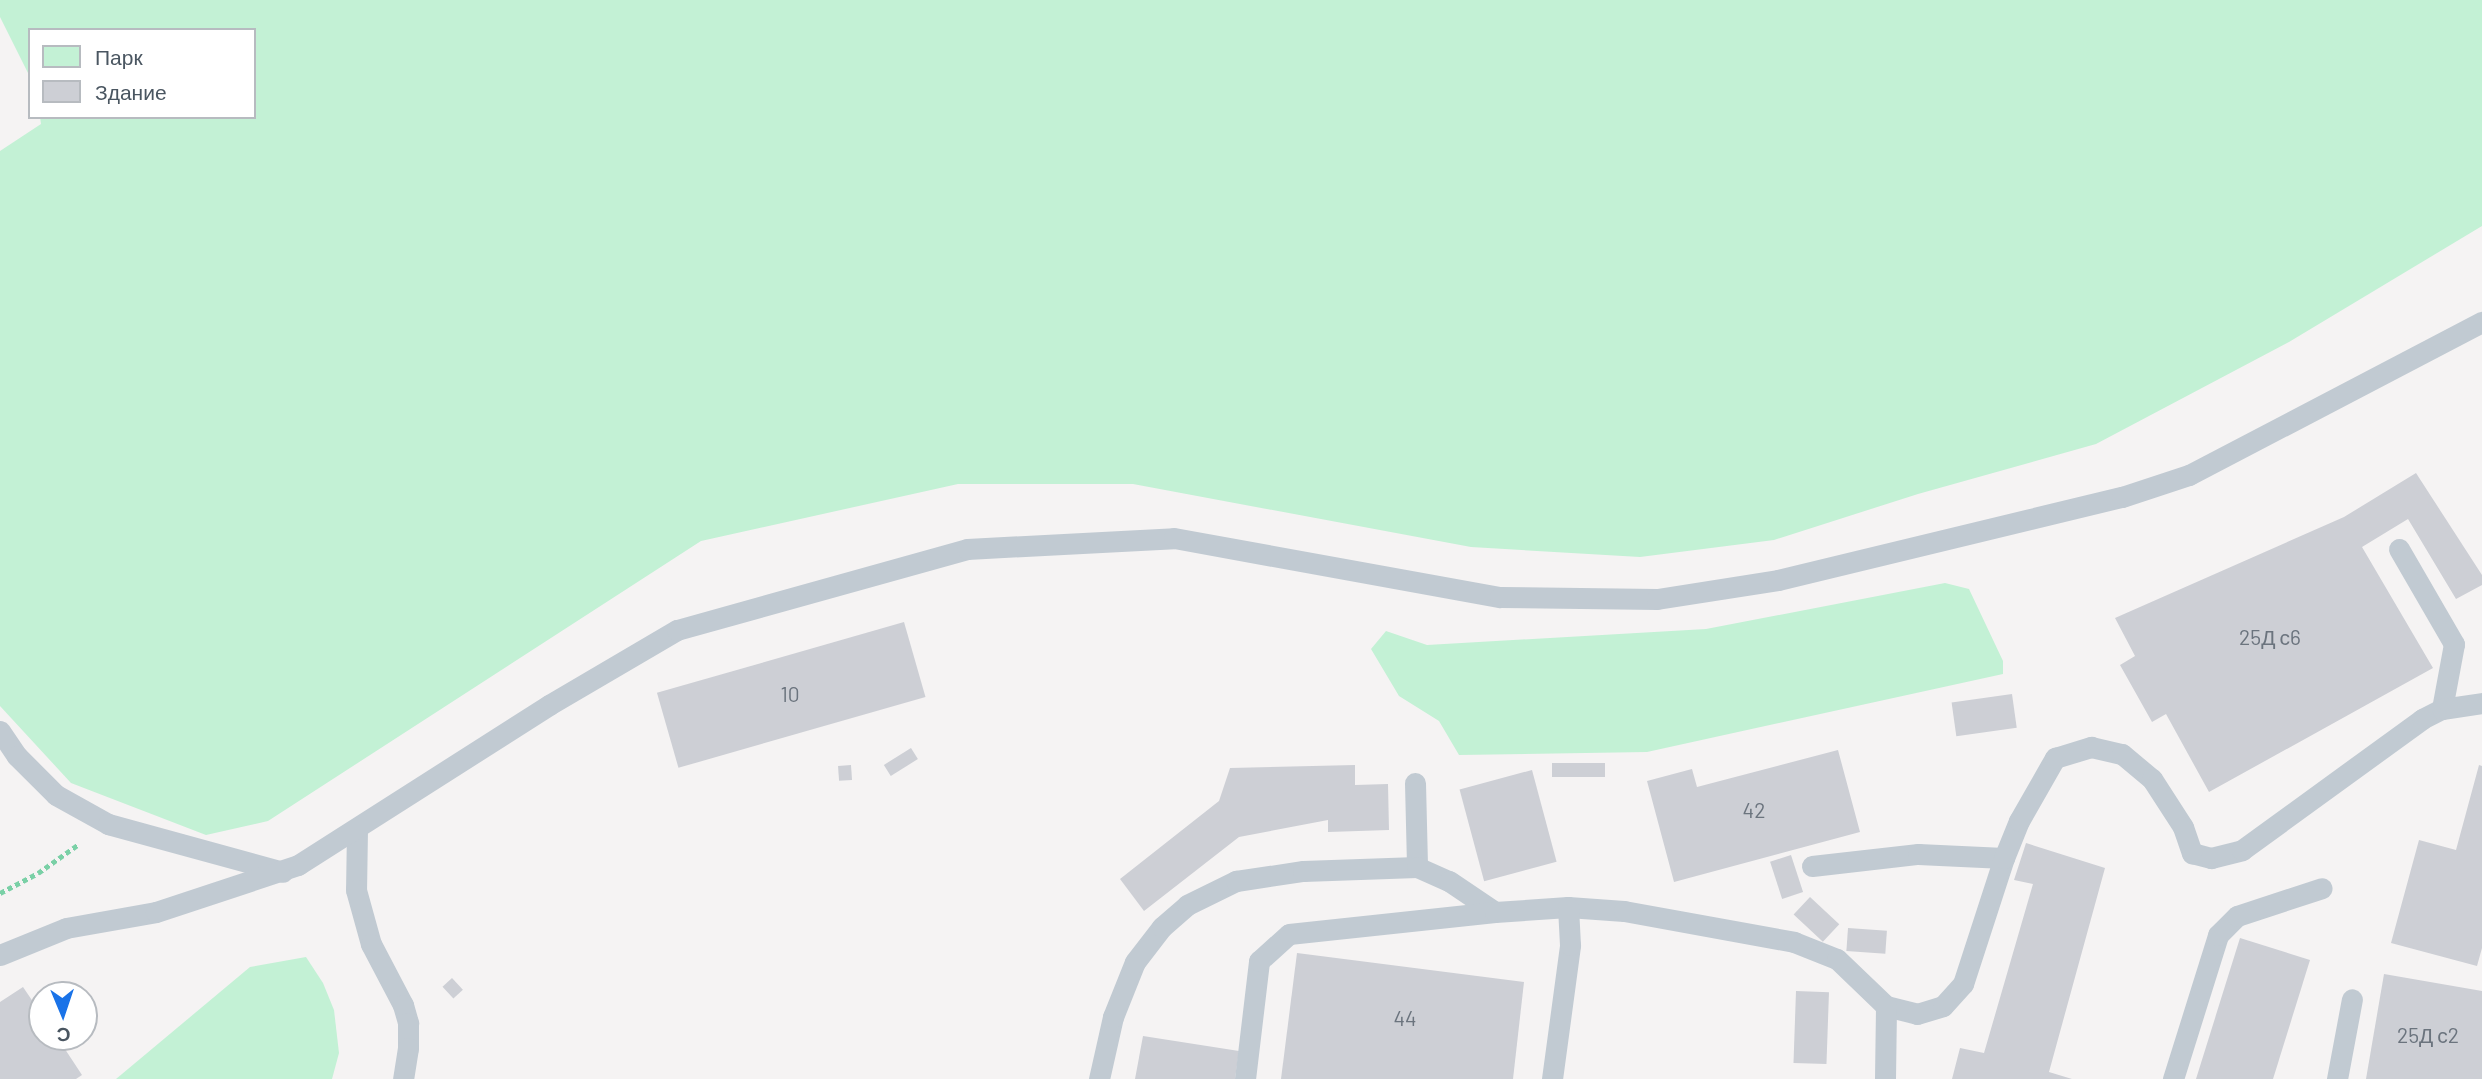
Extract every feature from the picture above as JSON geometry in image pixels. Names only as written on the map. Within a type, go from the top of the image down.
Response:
[{"type":"lane","points":[[0,955],[66,928],[156,912],[283,872],[357,829],[549,705],[677,630],[967,549],[1174,538],[1500,597],[1657,599],[1778,580],[2109,500],[2189,475],[2482,322]]},
{"type":"lane","points":[[2399,549],[2454,643],[2442,709]]},
{"type":"lane","points":[[1245,1079],[1259,961],[1289,934],[1495,912],[1568,906],[1624,911],[1794,942],[1837,959],[1886,1006],[1917,1014],[1942,1006],[1963,984],[2004,858],[2019,821],[2054,758],[2091,747],[2122,754],[2152,779],[2183,827],[2192,853],[2211,858],[2242,850],[2422,719],[2442,709],[2482,704]]},
{"type":"lane","points":[[0,731],[17,756],[56,795],[108,824],[283,872]]},
{"type":"lane","points":[[1415,783],[1417,867]]},
{"type":"lane","points":[[357,829],[356,890],[371,944],[402,1005],[408,1023],[408,1048],[403,1079]]},
{"type":"lane","points":[[1812,866],[1918,854],[2004,858]]},
{"type":"lane","points":[[1099,1079],[1113,1017],[1135,962],[1162,927],[1187,905],[1236,881],[1303,871],[1417,867],[1449,881],[1495,912]]},
{"type":"lane","points":[[2173,1079],[2218,934],[2237,916],[2322,888]]},
{"type":"lane","points":[[1552,1079],[1570,944],[1568,906]]},
{"type":"lane","points":[[2337,1079],[2352,999]]},
{"type":"lane","points":[[1885,1079],[1886,1006]]},
{"type":"path","points":[[0,894],[38,873],[108,824]]},
{"type":"green space","points":[[0,0],[2482,0],[2482,226],[2289,342],[2096,444],[1918,494],[1774,540],[1640,557],[1471,547],[1133,484],[958,484],[701,541],[268,821],[206,835],[71,783],[0,706],[0,151],[41,124],[40,119],[256,119],[256,28],[28,28],[28,73],[0,17]]},
{"type":"green space","points":[[1945,583],[1969,589],[2003,661],[2003,674],[1647,752],[1459,755],[1439,721],[1399,696],[1371,649],[1386,631],[1427,645],[1706,629]]},
{"type":"green space","points":[[306,957],[323,983],[334,1010],[339,1053],[332,1079],[116,1079],[250,967]]},
{"type":"building","points":[[2416,473],[2482,575],[2482,585],[2456,599],[2408,519],[2362,547],[2433,668],[2209,792],[2166,714],[2152,722],[2120,665],[2135,656],[2115,618],[2344,517]]},
{"type":"building","points":[[904,622],[925,697],[678,768],[657,693]]},
{"type":"building","points":[[2012,694],[2017,728],[1956,736],[1952,702]]},
{"type":"building","points":[[911,748],[918,759],[891,776],[884,765]]},
{"type":"building","points":[[1838,750],[1860,832],[1674,882],[1647,781],[1692,769],[1697,787]]},
{"type":"building","points":[[1552,763],[1605,763],[1605,777],[1552,777]]},
{"type":"building","points":[[851,765],[852,780],[839,781],[838,766]]},
{"type":"building","points":[[1355,765],[1355,785],[1388,784],[1389,830],[1328,832],[1328,820],[1239,837],[1144,911],[1120,879],[1219,801],[1230,768]]},
{"type":"building","points":[[2479,765],[2482,766],[2482,948],[2477,966],[2391,943],[2419,840],[2456,850]]},
{"type":"building","points":[[1532,770],[1557,862],[1484,881],[1460,789]]},
{"type":"building","points":[[2026,843],[2105,868],[2049,1072],[2072,1079],[1952,1079],[1960,1048],[1984,1053],[2033,884],[2014,880]]},
{"type":"building","points":[[1791,855],[1803,892],[1782,899],[1770,862]]},
{"type":"building","points":[[1810,897],[1839,924],[1823,942],[1794,915]]},
{"type":"building","points":[[1848,928],[1887,931],[1885,954],[1846,951]]},
{"type":"building","points":[[2240,938],[2310,960],[2273,1079],[2196,1079]]},
{"type":"building","points":[[1297,953],[1524,982],[1513,1079],[1281,1079]]},
{"type":"building","points":[[2384,974],[2482,991],[2482,1079],[2366,1079]]},
{"type":"building","points":[[452,978],[463,990],[453,999],[442,987]]},
{"type":"building","points":[[23,987],[28,994],[28,1051],[66,1051],[82,1075],[76,1079],[0,1079],[0,1002]]},
{"type":"building","points":[[1796,991],[1829,992],[1826,1064],[1793,1063]]},
{"type":"building","points":[[1143,1036],[1239,1051],[1235,1079],[1135,1079]]}]
